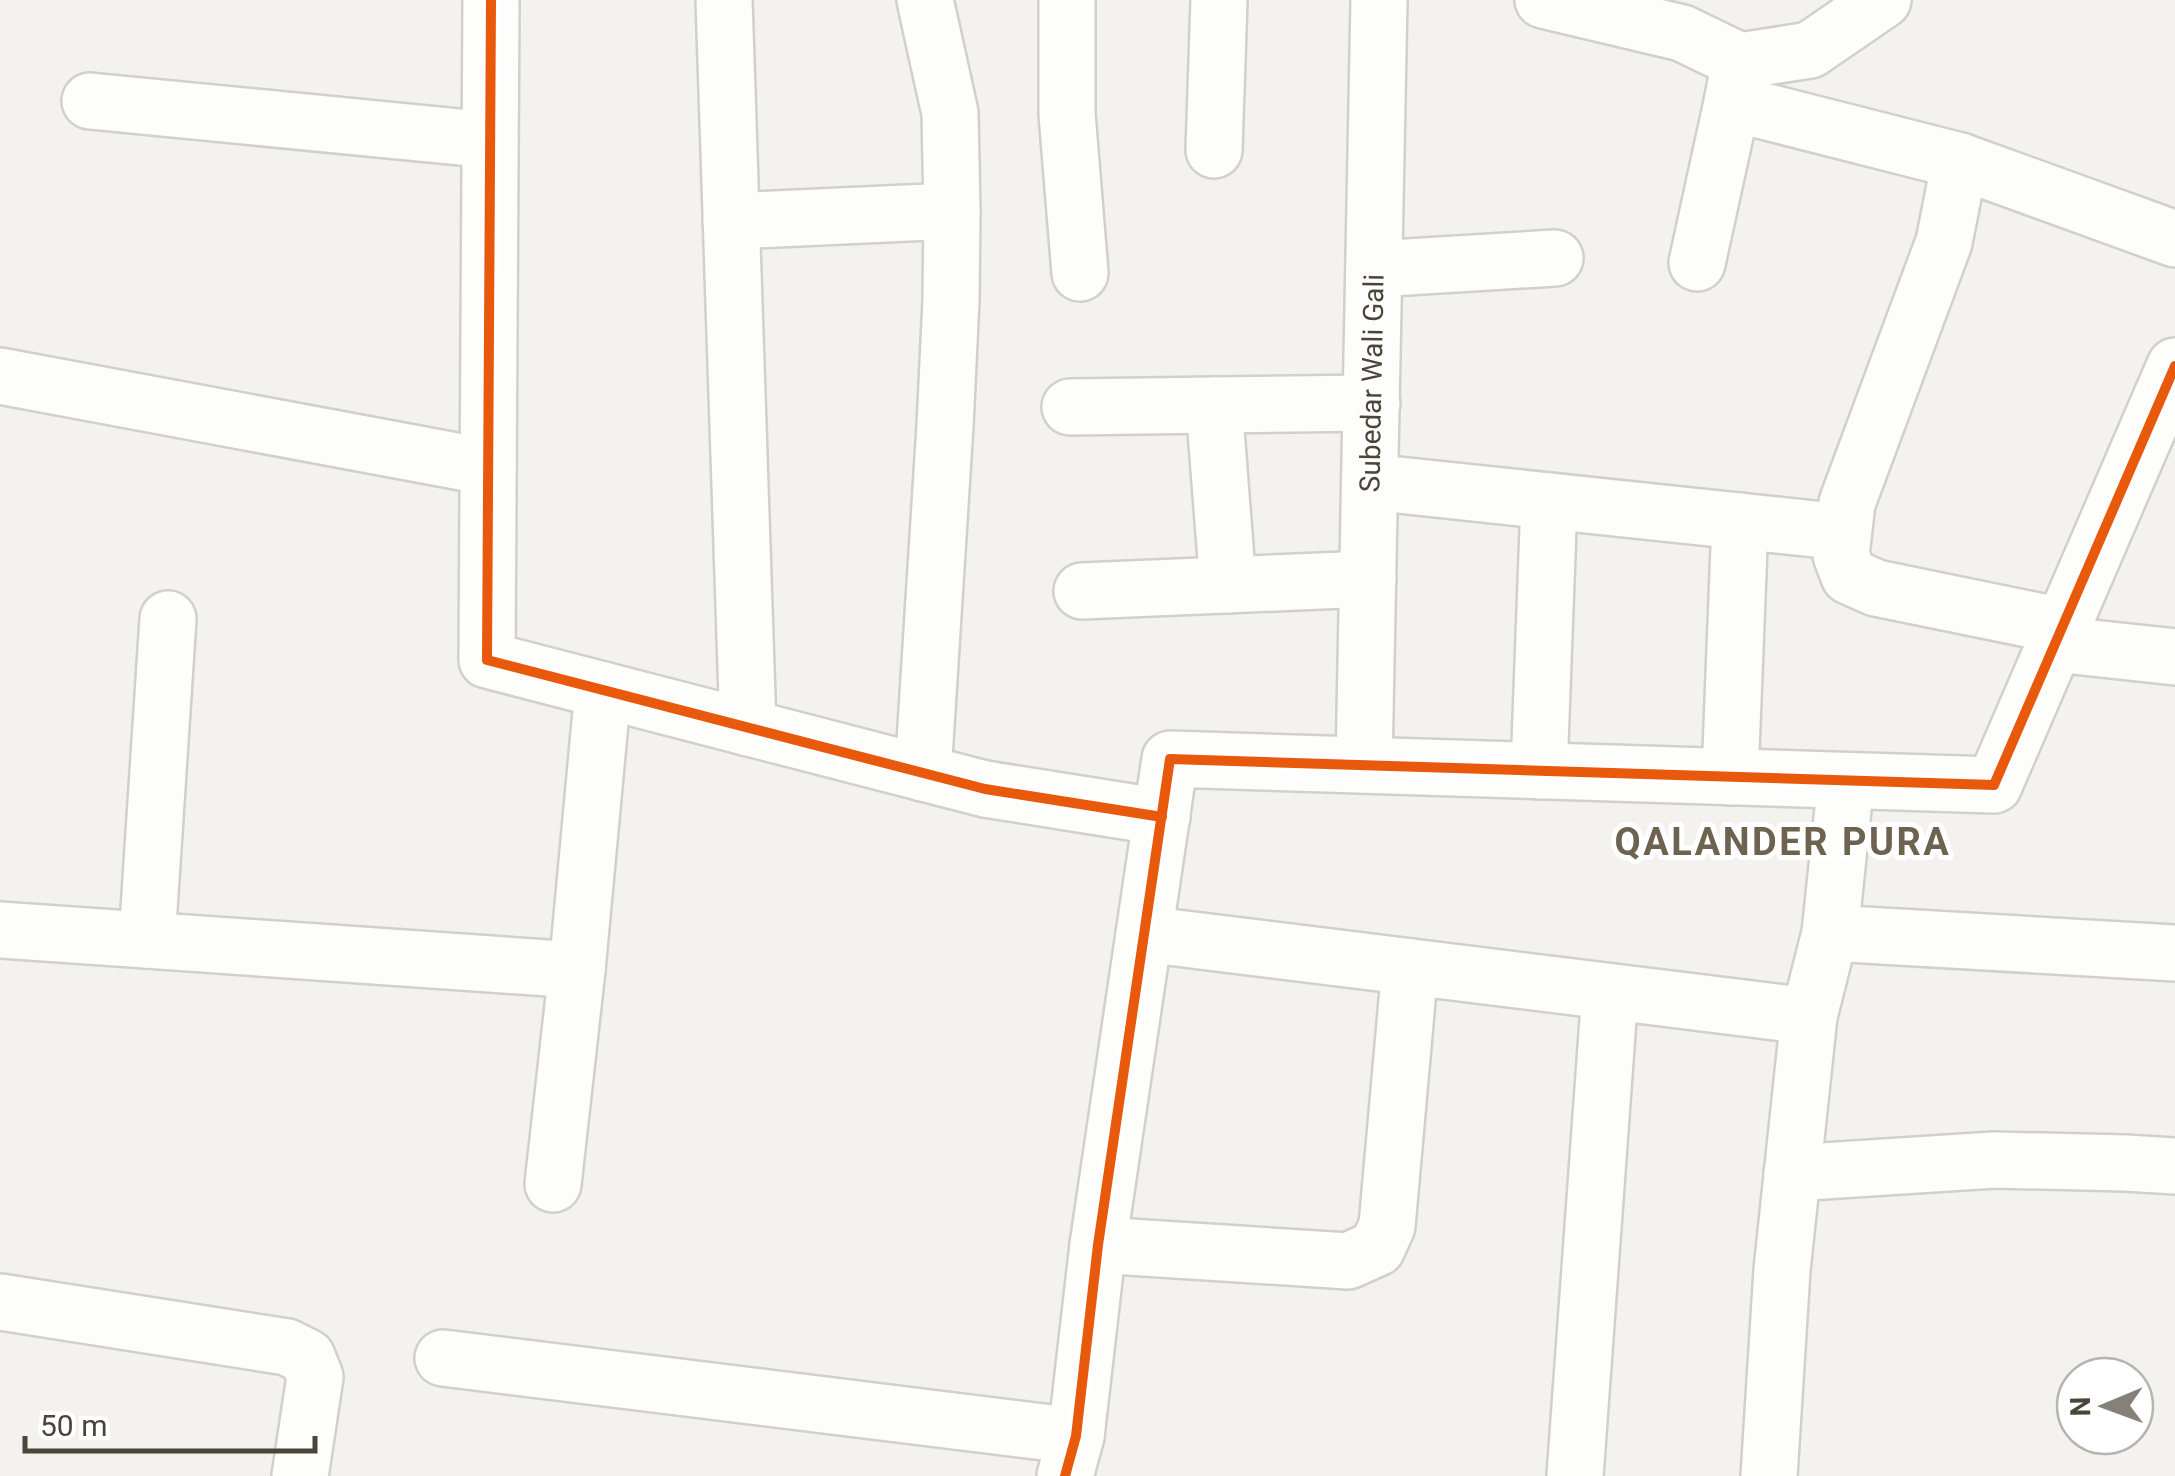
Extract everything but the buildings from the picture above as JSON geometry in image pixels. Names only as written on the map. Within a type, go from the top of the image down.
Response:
[{"type":"street","points":[[491,0],[487,660],[984,789],[1162,817]]},
{"type":"street","points":[[724,0],[748,728]]},
{"type":"street","points":[[922,773],[946,408],[952,211],[950,113],[925,0]]},
{"type":"street","points":[[1067,0],[1066,114],[1080,273]]},
{"type":"street","points":[[1214,150],[1219,0]]},
{"type":"street","name":"Subedar Wali Gali","points":[[1364,765],[1379,0]]},
{"type":"street","points":[[1543,0],[1682,32],[1736,82],[2175,238]]},
{"type":"street","points":[[1736,82],[1810,50],[1883,0]]},
{"type":"street","points":[[1697,263],[1736,82]]},
{"type":"street","points":[[90,101],[490,140]]},
{"type":"street","points":[[1960,161],[1944,242],[1847,503],[1840,555],[1849,576],[1876,588],[2058,635],[2175,656]]},
{"type":"street","points":[[731,221],[952,211]]},
{"type":"street","points":[[1374,269],[1555,258]]},
{"type":"street","points":[[0,376],[488,468]]},
{"type":"street","points":[[443,1358],[1070,1456],[1170,759],[1994,786],[2058,635],[2170,392]]},
{"type":"street","points":[[1070,407],[1372,402]]},
{"type":"street","points":[[1214,405],[1228,585]]},
{"type":"street","points":[[1370,482],[1843,532]]},
{"type":"street","points":[[1538,771],[1548,501]]},
{"type":"street","points":[[1730,777],[1740,522]]},
{"type":"street","points":[[1082,591],[1368,579]]},
{"type":"street","points":[[147,940],[168,619]]},
{"type":"street","points":[[553,1184],[603,690]]},
{"type":"street","points":[[1769,1476],[1782,1270],[1809,1016],[1830,933],[1846,781]]},
{"type":"street","points":[[0,930],[577,970]]},
{"type":"street","points":[[1830,933],[2175,953]]},
{"type":"street","points":[[1144,934],[1809,1016]]},
{"type":"street","points":[[1098,1245],[1348,1261],[1377,1248],[1387,1226],[1410,967]]},
{"type":"street","points":[[1575,1476],[1610,992]]},
{"type":"street","points":[[1792,1173],[1994,1160],[2175,1166]]},
{"type":"street","points":[[0,1302],[287,1348],[307,1357],[314,1377],[300,1476]]},
{"type":"cycle path","points":[[491,0],[487,660],[985,789],[1162,817]]},
{"type":"cycle path","points":[[1065,1476],[1076,1436],[1098,1245],[1170,759],[1994,785],[2175,366]]},
{"type":"district","name":"QALANDER PURA","points":[[1783,842]]}]
